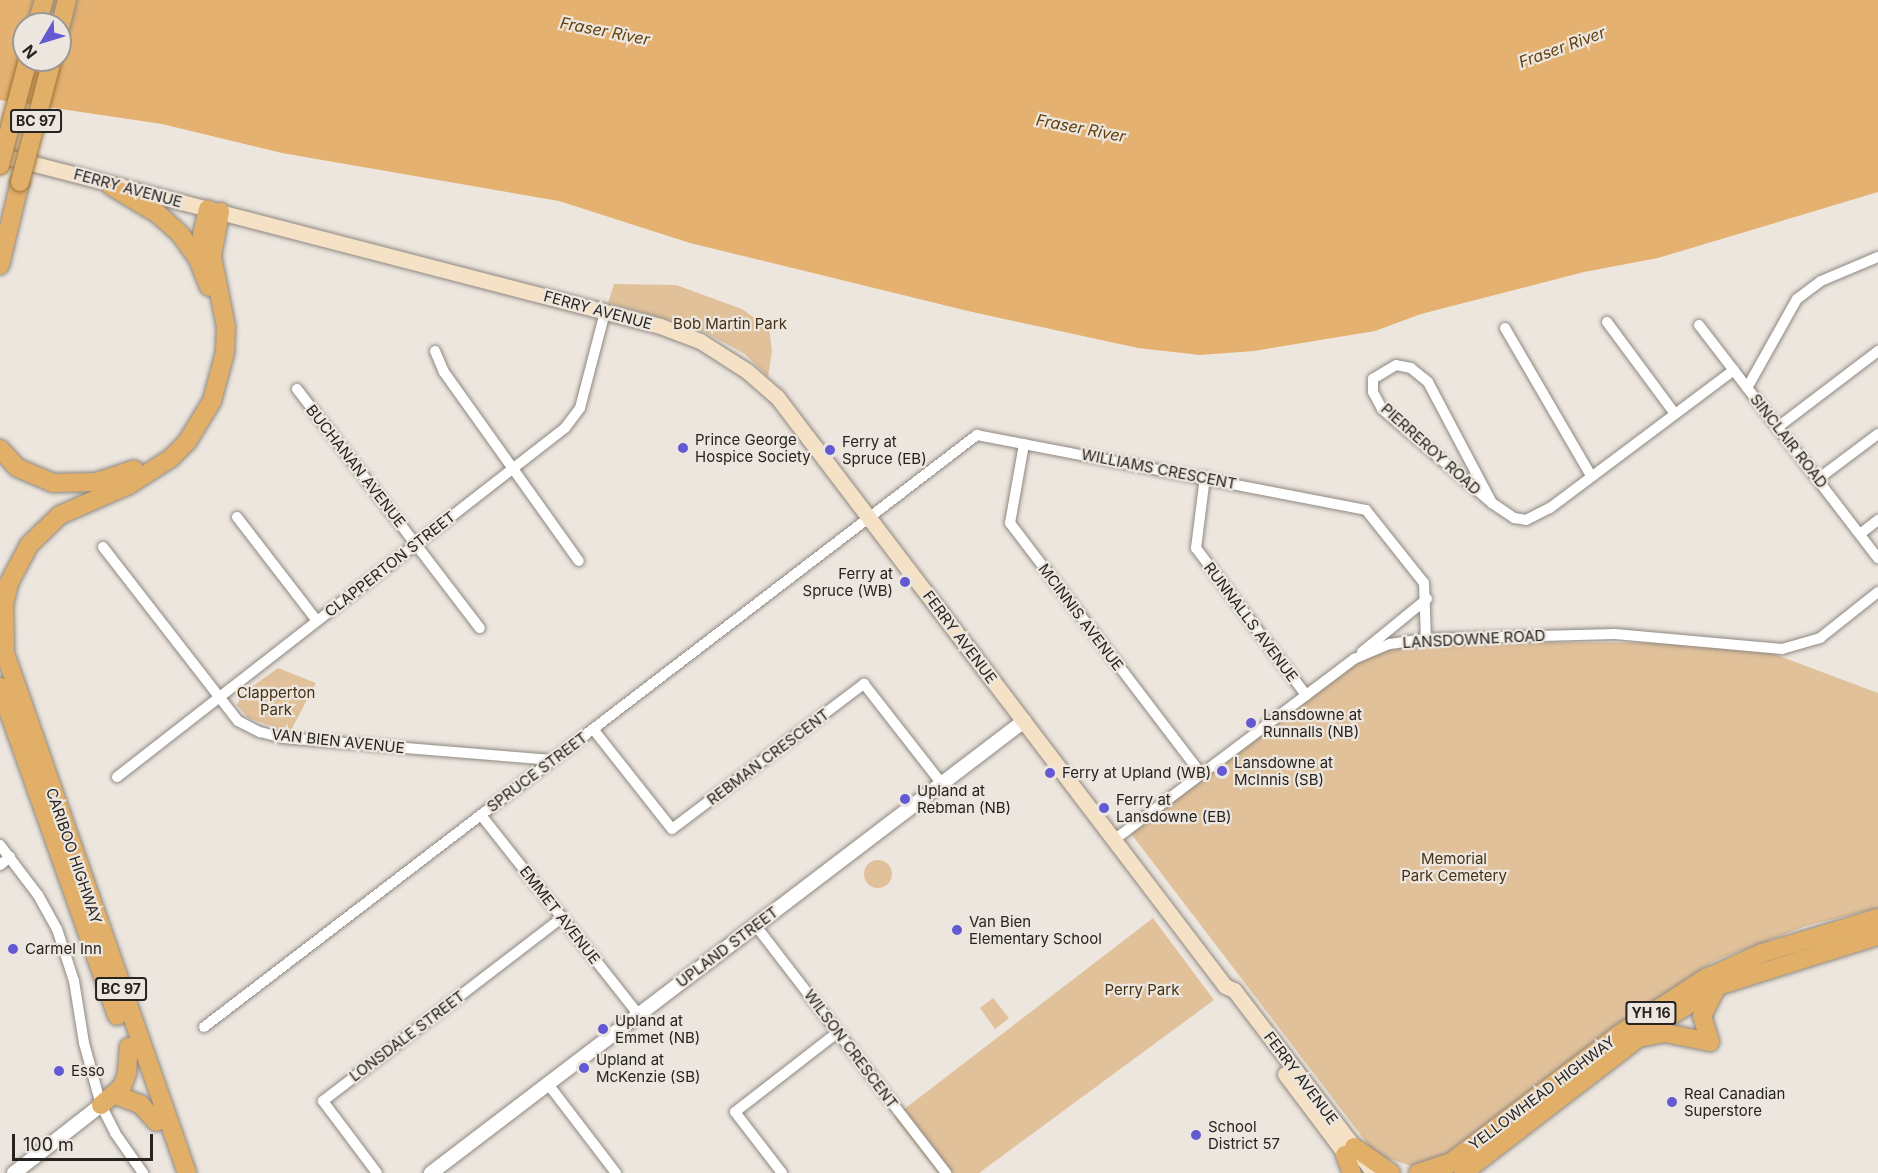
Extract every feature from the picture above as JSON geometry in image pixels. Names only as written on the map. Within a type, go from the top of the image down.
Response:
[{"type":"highway","name":"BC 97","points":[[0,165],[25,72]]},
{"type":"highway","name":"BC 97","points":[[0,265],[49,72]]},
{"type":"highway","points":[[0,449],[33,477],[77,484],[128,473],[167,449],[207,392],[218,350],[215,305],[197,257],[158,214],[111,186]]},
{"type":"highway","points":[[197,257],[214,211]]},
{"type":"highway","points":[[6,660],[4,605],[16,564],[29,545],[60,515],[129,485],[171,458],[187,442],[212,401],[225,352],[226,327],[212,256],[214,211]]},
{"type":"highway","name":"CARIBOO HIGHWAY","points":[[0,639],[187,1173]]},
{"type":"highway","name":"CARIBOO HIGHWAY","points":[[0,687],[173,1173]]},
{"type":"highway","name":"YELLOWHEAD HIGHWAY","points":[[1461,1170],[1622,1033],[1706,978],[1762,953],[1878,918]]},
{"type":"highway","name":"YELLOWHEAD HIGHWAY","points":[[1437,1173],[1461,1170],[1642,1037],[1718,986],[1878,936]]},
{"type":"highway","points":[[1642,1037],[1665,1033],[1710,1042],[1702,1016],[1718,986]]},
{"type":"highway","points":[[129,1047],[127,1073],[109,1100],[140,1104],[156,1122]]},
{"type":"highway","points":[[1350,1151],[1352,1173]]},
{"type":"highway","points":[[1350,1151],[1391,1173]]},
{"type":"highway","points":[[1418,1173],[1461,1170]]},
{"type":"main road","name":"FERRY AVENUE","points":[[0,155],[111,186],[605,312],[700,341],[747,371],[777,397],[1226,986],[1234,990],[1350,1151],[1374,1173]]},
{"type":"main road","name":"FERRY AVENUE","points":[[1350,1151],[1359,1173]]},
{"type":"street","points":[[1747,388],[1797,299],[1821,281],[1878,256]]},
{"type":"street","name":"CLAPPERTON STREET","points":[[117,777],[565,428],[580,408],[605,312]]},
{"type":"street","points":[[1607,322],[1675,414]]},
{"type":"street","name":"SINCLAIR ROAD","points":[[1699,325],[1878,558]]},
{"type":"street","points":[[1505,328],[1591,476]]},
{"type":"street","points":[[435,351],[444,372],[579,561]]},
{"type":"street","points":[[1778,427],[1878,351]]},
{"type":"street","name":"PIERREROY ROAD","points":[[1492,503],[1428,382],[1411,368],[1396,364],[1373,379],[1373,392],[1382,409],[1492,503],[1514,518],[1526,520],[1537,517],[1734,370]]},
{"type":"street","name":"BUCHANAN AVENUE","points":[[297,389],[480,628]]},
{"type":"street","points":[[1818,479],[1878,434]]},
{"type":"street","name":"WILLIAMS CRESCENT","points":[[870,519],[977,435],[1205,477],[1366,510],[1424,583],[1427,599],[1426,639]]},
{"type":"street","name":"MCINNIS AVENUE","points":[[1024,444],[1010,523],[1201,774]]},
{"type":"street","name":"RUNNALLS AVENUE","points":[[1205,477],[1196,548],[1306,695]]},
{"type":"street","points":[[237,517],[317,621]]},
{"type":"street","name":"SPRUCE STREET","points":[[204,1027],[870,519]]},
{"type":"street","points":[[1860,534],[1878,520]]},
{"type":"street","name":"VAN BIEN AVENUE","points":[[103,547],[238,720],[260,732],[284,738],[552,760]]},
{"type":"street","name":"LANSDOWNE ROAD","points":[[1114,840],[1354,659],[1390,644],[1426,639],[1615,634],[1782,649],[1820,638],[1878,592]]},
{"type":"street","points":[[1354,659],[1427,599]]},
{"type":"street","name":"REBMAN CRESCENT","points":[[593,729],[672,829],[864,684],[942,784]]},
{"type":"street","name":"UPLAND STREET","points":[[431,1173],[1024,721]]},
{"type":"street","name":"EMMET AVENUE","points":[[480,815],[639,1015]]},
{"type":"street","points":[[0,845],[57,929],[74,981],[84,1043],[109,1100],[115,1133],[142,1173]]},
{"type":"street","points":[[0,865],[10,857]]},
{"type":"street","name":"LONSDALE STREET","points":[[377,1173],[323,1101],[563,917]]},
{"type":"street","name":"WILSON CRESCENT","points":[[756,926],[946,1173]]},
{"type":"street","points":[[782,1173],[735,1112],[838,1032]]},
{"type":"street","points":[[548,1084],[616,1173]]},
{"type":"street","points":[[14,1173],[109,1100]]},
{"type":"green space","name":"Bob Martin Park","points":[[614,284],[676,285],[742,309],[769,328],[772,351],[768,377],[745,354],[695,327],[608,303]]},
{"type":"green space","name":"Memorial Park Cemetery","points":[[1432,642],[1685,643],[1769,652],[1878,693],[1878,908],[1806,926],[1714,961],[1606,1034],[1449,1155],[1418,1168],[1376,1155],[1129,831],[1351,658]]},
{"type":"green space","name":"Clapperton Park","points":[[278,668],[316,683],[290,732],[248,718],[237,705],[242,694]]},
{"type":"green space","points":[[878,860],[888,864],[892,874],[888,884],[878,888],[868,884],[864,874],[868,864]]},
{"type":"green space","name":"Perry Park","points":[[1153,918],[1214,1000],[979,1173],[938,1173],[894,1117]]},
{"type":"green space","points":[[993,998],[1009,1018],[995,1029],[980,1008]]},
{"type":"water","name":"Fraser River","points":[[0,0],[1878,0],[1878,192],[1658,258],[1584,272],[1421,314],[1375,331],[1254,351],[1200,355],[1138,348],[968,311],[690,243],[559,201],[282,153],[162,124],[0,100]]},
{"type":"place","name":"Prince George Hospice Society","points":[[683,448]]},
{"type":"place","name":"Ferry at Spruce (EB)","points":[[830,450]]},
{"type":"place","name":"Ferry at Spruce (WB)","points":[[905,582]]},
{"type":"place","name":"Lansdowne at Runnalls (NB)","points":[[1251,723]]},
{"type":"place","name":"Lansdowne at McInnis (SB)","points":[[1222,771]]},
{"type":"place","name":"Ferry at Upland (WB)","points":[[1050,773]]},
{"type":"place","name":"Upland at Rebman (NB)","points":[[905,799]]},
{"type":"place","name":"Ferry at Lansdowne (EB)","points":[[1104,808]]},
{"type":"place","name":"Van Bien Elementary School","points":[[957,930]]},
{"type":"place","name":"Carmel Inn","points":[[13,949]]},
{"type":"place","name":"Upland at Emmet (NB)","points":[[603,1029]]},
{"type":"place","name":"Upland at McKenzie (SB)","points":[[584,1068]]},
{"type":"place","name":"Esso","points":[[59,1071]]},
{"type":"place","name":"Real Canadian Superstore","points":[[1672,1102]]},
{"type":"place","name":"School District 57","points":[[1196,1135]]}]
